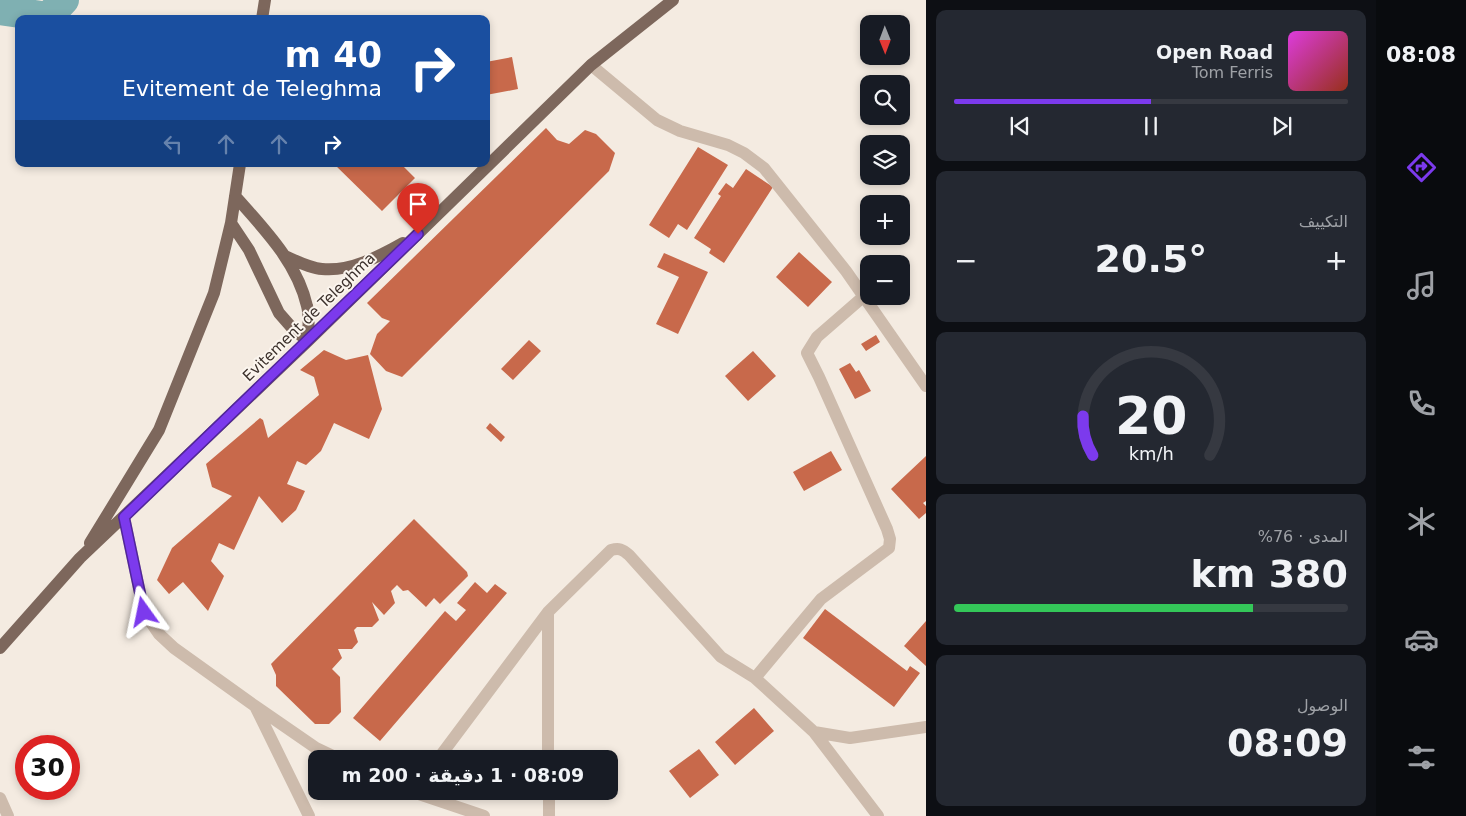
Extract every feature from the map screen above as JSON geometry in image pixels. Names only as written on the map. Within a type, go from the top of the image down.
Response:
[{"type":"main road","points":[[263,15],[265,0]]},
{"type":"main road","name":"Evitement de Teleghma","points":[[490,163],[590,65],[672,0]]},
{"type":"main road","points":[[80,558],[159,430],[214,293],[231,223],[240,167]]},
{"type":"main road","name":"Evitement de Teleghma","points":[[0,648],[80,558],[308,341],[486,167]]},
{"type":"main road","points":[[235,196],[282,250],[300,284],[308,307],[308,341]]},
{"type":"main road","points":[[231,223],[249,250],[279,314],[308,341]]},
{"type":"main road","points":[[285,256],[322,269],[348,267],[367,262],[418,234]]},
{"type":"street","points":[[590,65],[656,120],[680,131],[728,145],[744,153],[764,168],[846,271],[860,292]]},
{"type":"street","points":[[755,678],[821,599],[889,548],[890,539],[887,529],[807,353],[817,336],[860,299]]},
{"type":"street","points":[[869,305],[926,386]]},
{"type":"street","points":[[124,517],[144,612],[159,634],[255,706],[320,750]]},
{"type":"street","points":[[445,750],[548,612],[611,550],[622,549],[721,658],[755,678],[814,732],[878,816]]},
{"type":"street","points":[[548,612],[548,750]]},
{"type":"street","points":[[255,706],[308,816]]},
{"type":"street","points":[[814,732],[850,738],[926,727]]},
{"type":"street","points":[[0,798],[8,816]]},
{"type":"street","points":[[436,800],[484,816]]},
{"type":"street","points":[[548,800],[548,816]]},
{"type":"building","points":[[512,57],[518,89],[490,94],[490,61]]},
{"type":"building","points":[[546,128],[557,140],[569,144],[585,130],[596,134],[615,153],[609,171],[402,377],[386,371],[370,354],[377,334],[390,321],[382,318],[367,303]]},
{"type":"building","points":[[698,147],[728,165],[687,230],[678,224],[669,238],[649,225]]},
{"type":"building","points":[[337,167],[404,167],[415,178],[382,211]]},
{"type":"building","points":[[746,169],[773,187],[724,263],[709,253],[711,249],[694,238],[721,196],[718,194],[726,183],[733,188]]},
{"type":"building","points":[[799,252],[832,282],[808,307],[776,277]]},
{"type":"building","points":[[664,253],[708,272],[678,334],[656,324],[679,277],[657,267]]},
{"type":"building","points":[[876,335],[880,342],[866,351],[861,344]]},
{"type":"building","points":[[529,340],[541,351],[513,380],[501,369]]},
{"type":"building","points":[[324,350],[346,360],[368,355],[382,409],[369,439],[334,423],[321,451],[306,465],[297,461],[287,484],[305,491],[296,510],[282,523],[259,496],[234,550],[219,543],[211,561],[224,576],[208,611],[183,582],[169,594],[157,580],[172,548],[232,496],[212,487],[206,464],[260,418],[263,420],[268,438],[319,395],[314,377],[300,370]]},
{"type":"building","points":[[753,351],[776,376],[748,401],[725,376]]},
{"type":"building","points":[[850,363],[856,372],[859,370],[871,391],[855,399],[839,369]]},
{"type":"building","points":[[490,423],[505,437],[501,442],[486,428]]},
{"type":"building","points":[[831,451],[842,470],[804,491],[793,472]]},
{"type":"building","points":[[926,456],[926,501],[923,503],[926,506],[926,513],[919,519],[891,489]]},
{"type":"building","points":[[414,519],[467,572],[468,576],[440,604],[434,598],[426,607],[408,590],[403,591],[397,585],[391,591],[395,603],[384,615],[372,602],[379,620],[372,627],[357,627],[354,630],[358,642],[352,649],[338,649],[342,658],[332,669],[340,677],[341,712],[329,724],[315,724],[276,686],[276,675],[271,664]]},
{"type":"building","points":[[475,582],[487,593],[495,584],[507,593],[380,741],[353,718],[445,611],[456,621],[466,610],[457,603]]},
{"type":"building","points":[[825,609],[907,671],[910,666],[920,673],[894,707],[803,638]]},
{"type":"building","points":[[926,621],[926,666],[904,646]]},
{"type":"building","points":[[754,708],[774,731],[735,765],[715,742]]},
{"type":"building","points":[[699,749],[719,775],[690,798],[669,771]]},
{"type":"waterway","points":[[50,15],[64,0]]},
{"type":"waterway","points":[[0,10],[34,15]]},
{"type":"route","points":[[144,612],[124,517],[418,234]]}]
